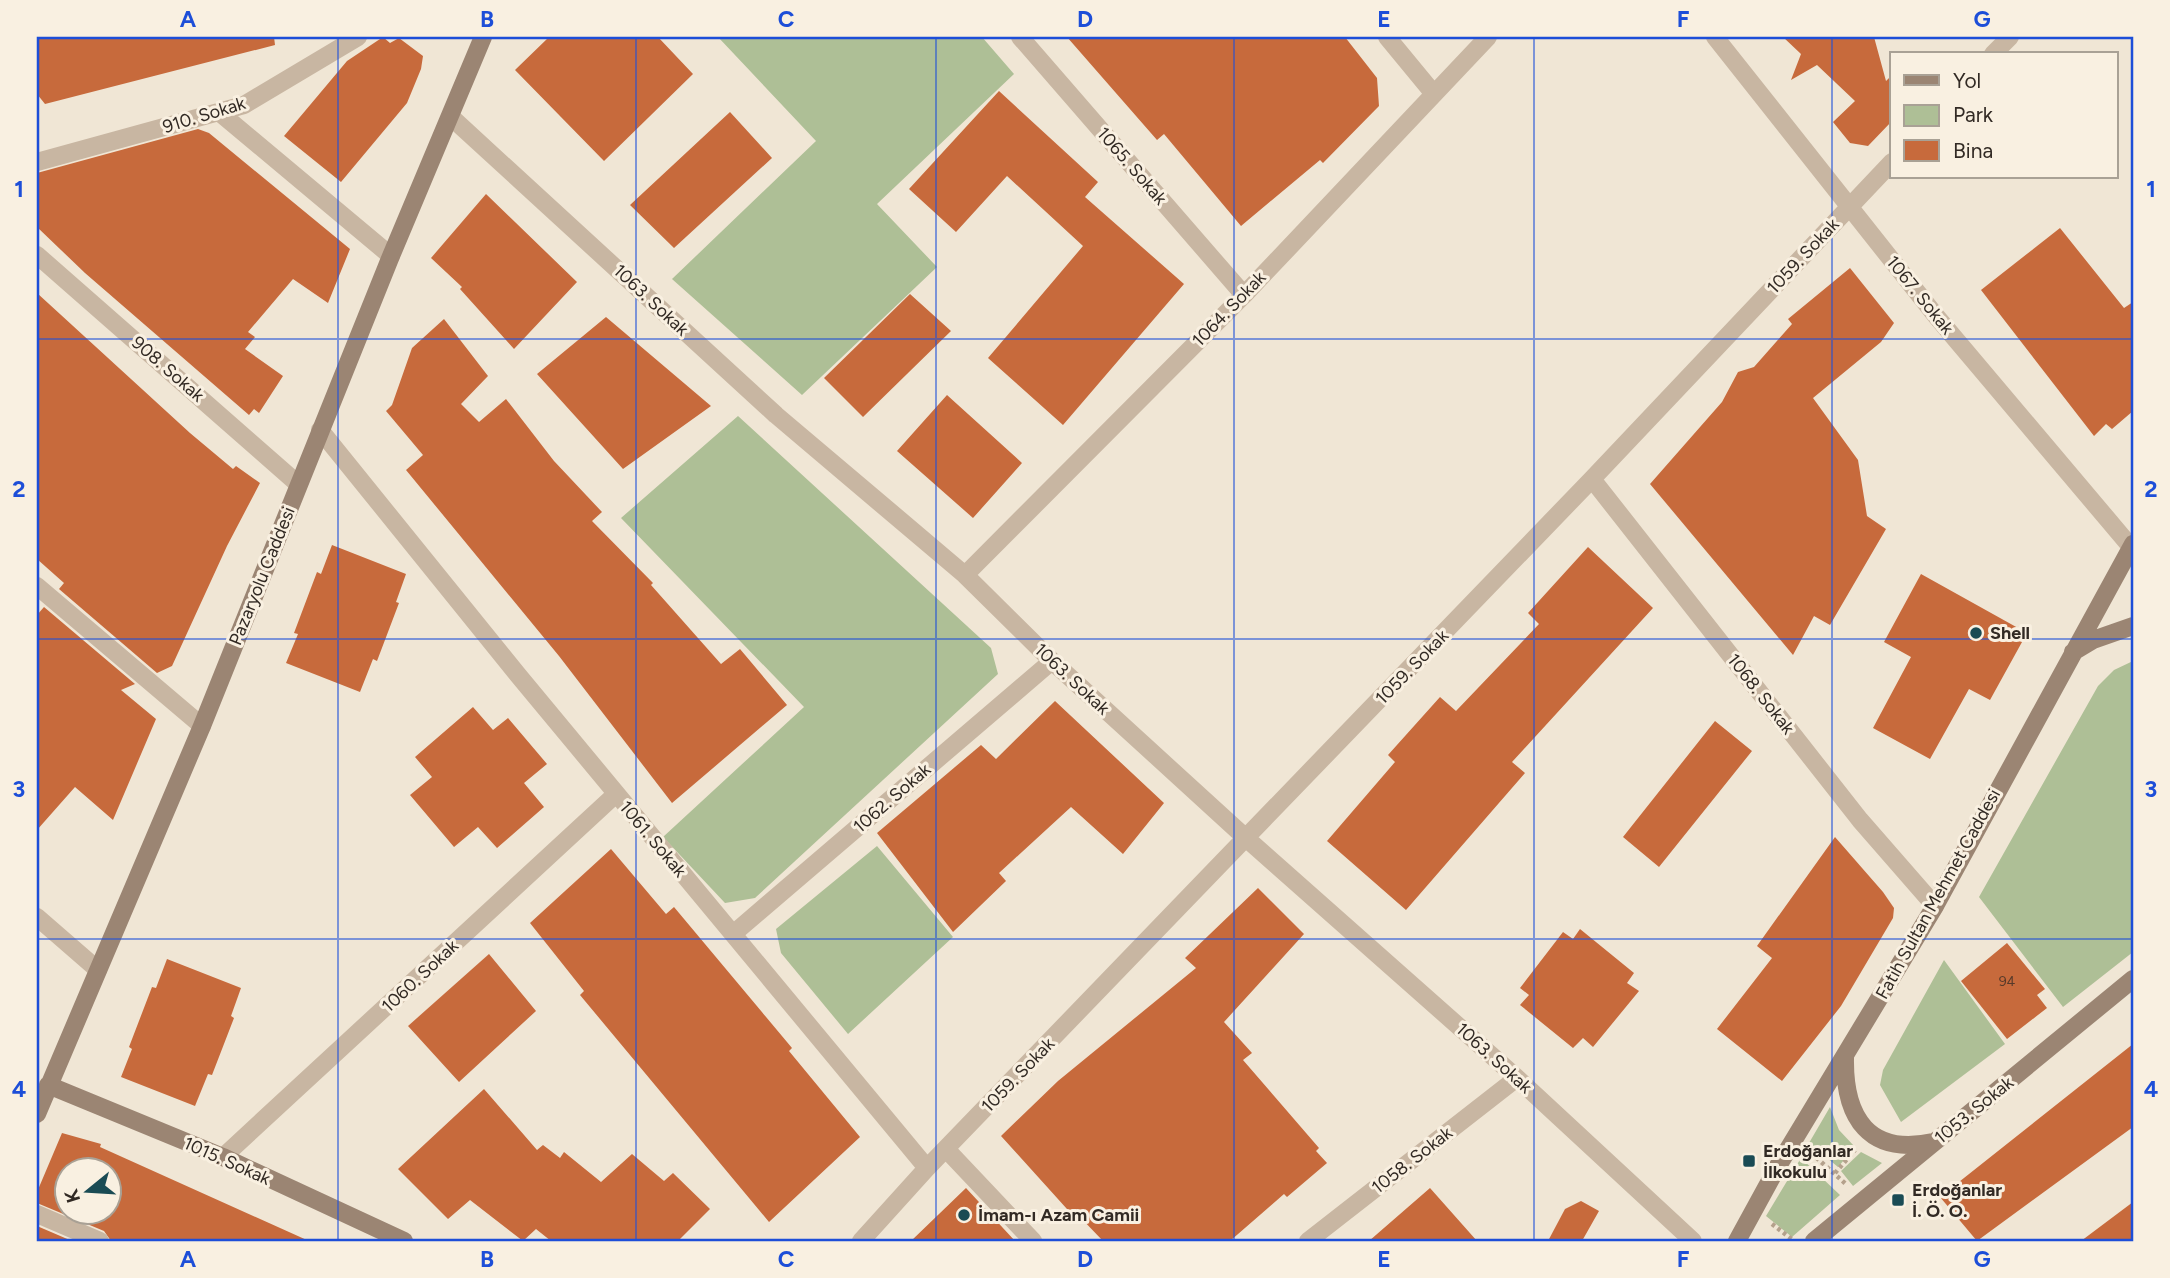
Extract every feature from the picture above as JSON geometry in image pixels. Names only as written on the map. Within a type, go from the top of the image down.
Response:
[{"type":"main road","name":"Pazaryolu Caddesi","points":[[37,1114],[202,726],[320,430],[483,37]]},
{"type":"main road","name":"Fatih Sultan Mehmet Caddesi","points":[[1737,1241],[1935,906],[2132,545]]},
{"type":"main road","points":[[2072,652],[2093,640],[2133,626]]},
{"type":"main road","name":"1053. Sokak","points":[[1814,1241],[2133,979]]},
{"type":"main road","points":[[1845,1058],[1846,1096],[1856,1120],[1870,1134],[1905,1147],[1936,1141]]},
{"type":"main road","name":"1015. Sokak","points":[[48,1085],[223,1157],[404,1241]]},
{"type":"street","name":"910. Sokak","points":[[37,162],[244,105],[358,37]]},
{"type":"street","name":"1065. Sokak","points":[[1020,37],[1244,295]]},
{"type":"street","points":[[1387,37],[1434,94]]},
{"type":"street","name":"1064. Sokak","points":[[965,575],[1244,295],[1488,37]]},
{"type":"street","name":"1067. Sokak","points":[[1715,37],[1936,316],[2132,545]]},
{"type":"street","points":[[1995,52],[2010,37]]},
{"type":"street","points":[[219,112],[391,256]]},
{"type":"street","name":"1063. Sokak","points":[[451,117],[776,415],[965,575],[1052,661],[1247,839],[1517,1078],[1693,1241]]},
{"type":"street","name":"1059. Sokak","points":[[928,1168],[1592,479],[1890,164]]},
{"type":"street","name":"908. Sokak","points":[[37,255],[299,484]]},
{"type":"street","name":"1061. Sokak","points":[[320,430],[616,794],[928,1168]]},
{"type":"street","name":"1068. Sokak","points":[[1592,479],[1860,820],[1935,906]]},
{"type":"street","points":[[37,586],[202,726]]},
{"type":"street","name":"1062. Sokak","points":[[733,934],[1052,661]]},
{"type":"street","name":"1060. Sokak","points":[[223,1157],[616,794]]},
{"type":"street","points":[[37,917],[98,970]]},
{"type":"street","name":"1058. Sokak","points":[[1308,1241],[1517,1078]]},
{"type":"street","points":[[946,1149],[1033,1241]]},
{"type":"street","points":[[861,1241],[928,1168]]},
{"type":"street","points":[[37,1214],[100,1241]]},
{"type":"path","points":[[1835,1173],[1870,1134]]},
{"type":"path","points":[[1795,1139],[1863,1201]]},
{"type":"green space","points":[[718,37],[982,37],[1014,74],[877,204],[937,267],[802,395],[672,279],[816,141]]},
{"type":"green space","points":[[738,416],[991,648],[998,674],[755,898],[725,903],[663,837],[804,707],[621,518]]},
{"type":"green space","points":[[2133,661],[2133,952],[2063,1007],[1979,897],[2098,686],[2114,670]]},
{"type":"green space","points":[[877,846],[953,937],[848,1034],[781,953],[776,929]]},
{"type":"green space","points":[[1944,960],[2005,1044],[1901,1122],[1880,1085],[1883,1070]]},
{"type":"green space","points":[[1830,1107],[1839,1130],[1855,1147],[1838,1167],[1809,1143]]},
{"type":"green space","points":[[1861,1152],[1882,1163],[1853,1186],[1841,1171]]},
{"type":"green space","points":[[1801,1158],[1840,1195],[1792,1237],[1766,1216]]},
{"type":"building","points":[[37,37],[274,37],[275,45],[45,104],[37,94]]},
{"type":"building","points":[[383,37],[390,43],[399,38],[423,56],[421,69],[407,103],[341,182],[284,136],[347,61]]},
{"type":"building","points":[[549,37],[658,37],[693,74],[604,161],[515,70]]},
{"type":"building","points":[[1067,37],[1345,37],[1377,78],[1379,106],[1323,163],[1320,160],[1241,226],[1164,134],[1157,140]]},
{"type":"building","points":[[1783,37],[1874,37],[1886,81],[1890,77],[1890,123],[1868,146],[1850,143],[1833,122],[1855,101],[1817,65],[1791,80],[1801,54]]},
{"type":"building","points":[[999,91],[1098,182],[1085,197],[1184,284],[1063,425],[988,358],[1083,246],[1007,176],[956,232],[909,189]]},
{"type":"building","points":[[730,112],[772,158],[674,248],[630,205]]},
{"type":"building","points":[[198,129],[209,133],[350,249],[328,303],[293,279],[248,332],[255,337],[245,349],[283,376],[259,413],[254,409],[249,415],[85,273],[37,227],[37,173]]},
{"type":"building","points":[[486,194],[577,282],[514,349],[460,289],[462,287],[431,258]]},
{"type":"building","points":[[2060,228],[2124,308],[2133,302],[2133,411],[2112,429],[2106,424],[2094,436],[1981,290]]},
{"type":"building","points":[[1850,268],[1894,323],[1881,342],[1813,398],[1858,460],[1867,516],[1886,529],[1830,625],[1814,616],[1793,655],[1650,484],[1722,402],[1738,372],[1754,367],[1792,324],[1788,319]]},
{"type":"building","points":[[37,293],[190,433],[233,469],[236,466],[260,483],[227,546],[172,666],[157,673],[59,589],[64,583],[37,559]]},
{"type":"building","points":[[910,294],[951,331],[863,417],[824,378]]},
{"type":"building","points":[[606,317],[711,406],[623,469],[537,374]]},
{"type":"building","points":[[444,319],[488,376],[461,404],[479,422],[506,399],[554,461],[602,512],[592,521],[653,583],[651,585],[721,664],[740,649],[787,705],[672,803],[559,656],[406,470],[423,455],[386,411],[392,405],[412,348]]},
{"type":"building","points":[[947,395],[1022,463],[973,518],[897,451]]},
{"type":"building","points":[[332,545],[406,574],[396,602],[399,603],[377,661],[373,659],[360,692],[286,663],[298,634],[294,633],[317,572],[321,574]]},
{"type":"building","points":[[1588,547],[1653,608],[1512,762],[1525,773],[1406,910],[1327,841],[1395,762],[1388,755],[1440,697],[1456,711],[1539,624],[1528,613]]},
{"type":"building","points":[[1921,574],[2027,633],[1990,700],[1969,689],[1930,759],[1873,728],[1911,657],[1884,642]]},
{"type":"building","points":[[44,607],[135,684],[121,690],[156,719],[113,820],[75,787],[37,830],[37,615]]},
{"type":"building","points":[[1055,701],[1164,803],[1123,854],[1071,807],[999,873],[1006,881],[953,932],[877,833],[981,745],[996,759]]},
{"type":"building","points":[[473,707],[493,730],[508,718],[547,764],[524,783],[544,807],[497,848],[478,827],[454,847],[410,795],[432,777],[415,757]]},
{"type":"building","points":[[1715,721],[1752,751],[1659,867],[1623,837]]},
{"type":"building","points":[[1835,837],[1883,892],[1894,908],[1893,918],[1841,1006],[1782,1081],[1717,1029],[1772,958],[1757,946]]},
{"type":"building","points":[[611,849],[666,914],[674,907],[792,1048],[789,1051],[860,1137],[769,1222],[580,995],[584,991],[530,923]]},
{"type":"building","points":[[1258,888],[1304,934],[1224,1022],[1252,1053],[1243,1060],[1319,1148],[1316,1151],[1327,1163],[1287,1197],[1284,1194],[1230,1241],[1103,1241],[1079,1216],[1076,1219],[1001,1136],[1058,1081],[1196,968],[1185,958]]},
{"type":"building","points":[[1580,929],[1634,973],[1627,983],[1639,991],[1593,1047],[1583,1038],[1573,1048],[1520,1005],[1529,995],[1520,988],[1563,932],[1573,939]]},
{"type":"building","points":[[2007,943],[2045,989],[2037,995],[2047,1008],[2007,1039],[1961,981]]},
{"type":"building","points":[[489,954],[536,1011],[459,1082],[408,1026]]},
{"type":"building","points":[[167,959],[241,988],[231,1016],[234,1018],[212,1075],[208,1074],[195,1106],[121,1077],[132,1049],[129,1047],[152,987],[156,988]]},
{"type":"building","points":[[2133,1044],[2133,1127],[1977,1241],[1940,1197]]},
{"type":"building","points":[[484,1089],[537,1150],[543,1145],[560,1158],[564,1152],[601,1182],[632,1154],[664,1181],[673,1173],[710,1209],[678,1241],[551,1241],[536,1229],[523,1241],[470,1200],[448,1219],[398,1169]]},
{"type":"building","points":[[62,1133],[101,1144],[100,1147],[120,1156],[52,1156]]},
{"type":"building","points":[[52,1157],[52,1209],[37,1203],[37,1192]]},
{"type":"building","points":[[122,1157],[309,1241],[111,1241],[104,1231],[92,1226],[122,1226]]},
{"type":"building","name":"İmam-ı Azam Camii","points":[[966,1188],[1015,1241],[911,1241]]},
{"type":"building","points":[[1430,1188],[1477,1241],[1369,1241]]},
{"type":"building","points":[[1581,1201],[1599,1211],[1582,1241],[1548,1241],[1565,1209]]},
{"type":"building","points":[[2133,1202],[2133,1241],[2081,1241]]},
{"type":"building","points":[[37,1226],[72,1241],[37,1241]]},
{"type":"place","name":"Shell","points":[[1976,633]]},
{"type":"place","name":"Erdoğanlar İlkokulu","points":[[1749,1161]]},
{"type":"place","name":"Erdoğanlar İ. Ö. O.","points":[[1898,1200]]},
{"type":"place","name":"İmam-ı Azam Camii","points":[[964,1215]]}]
